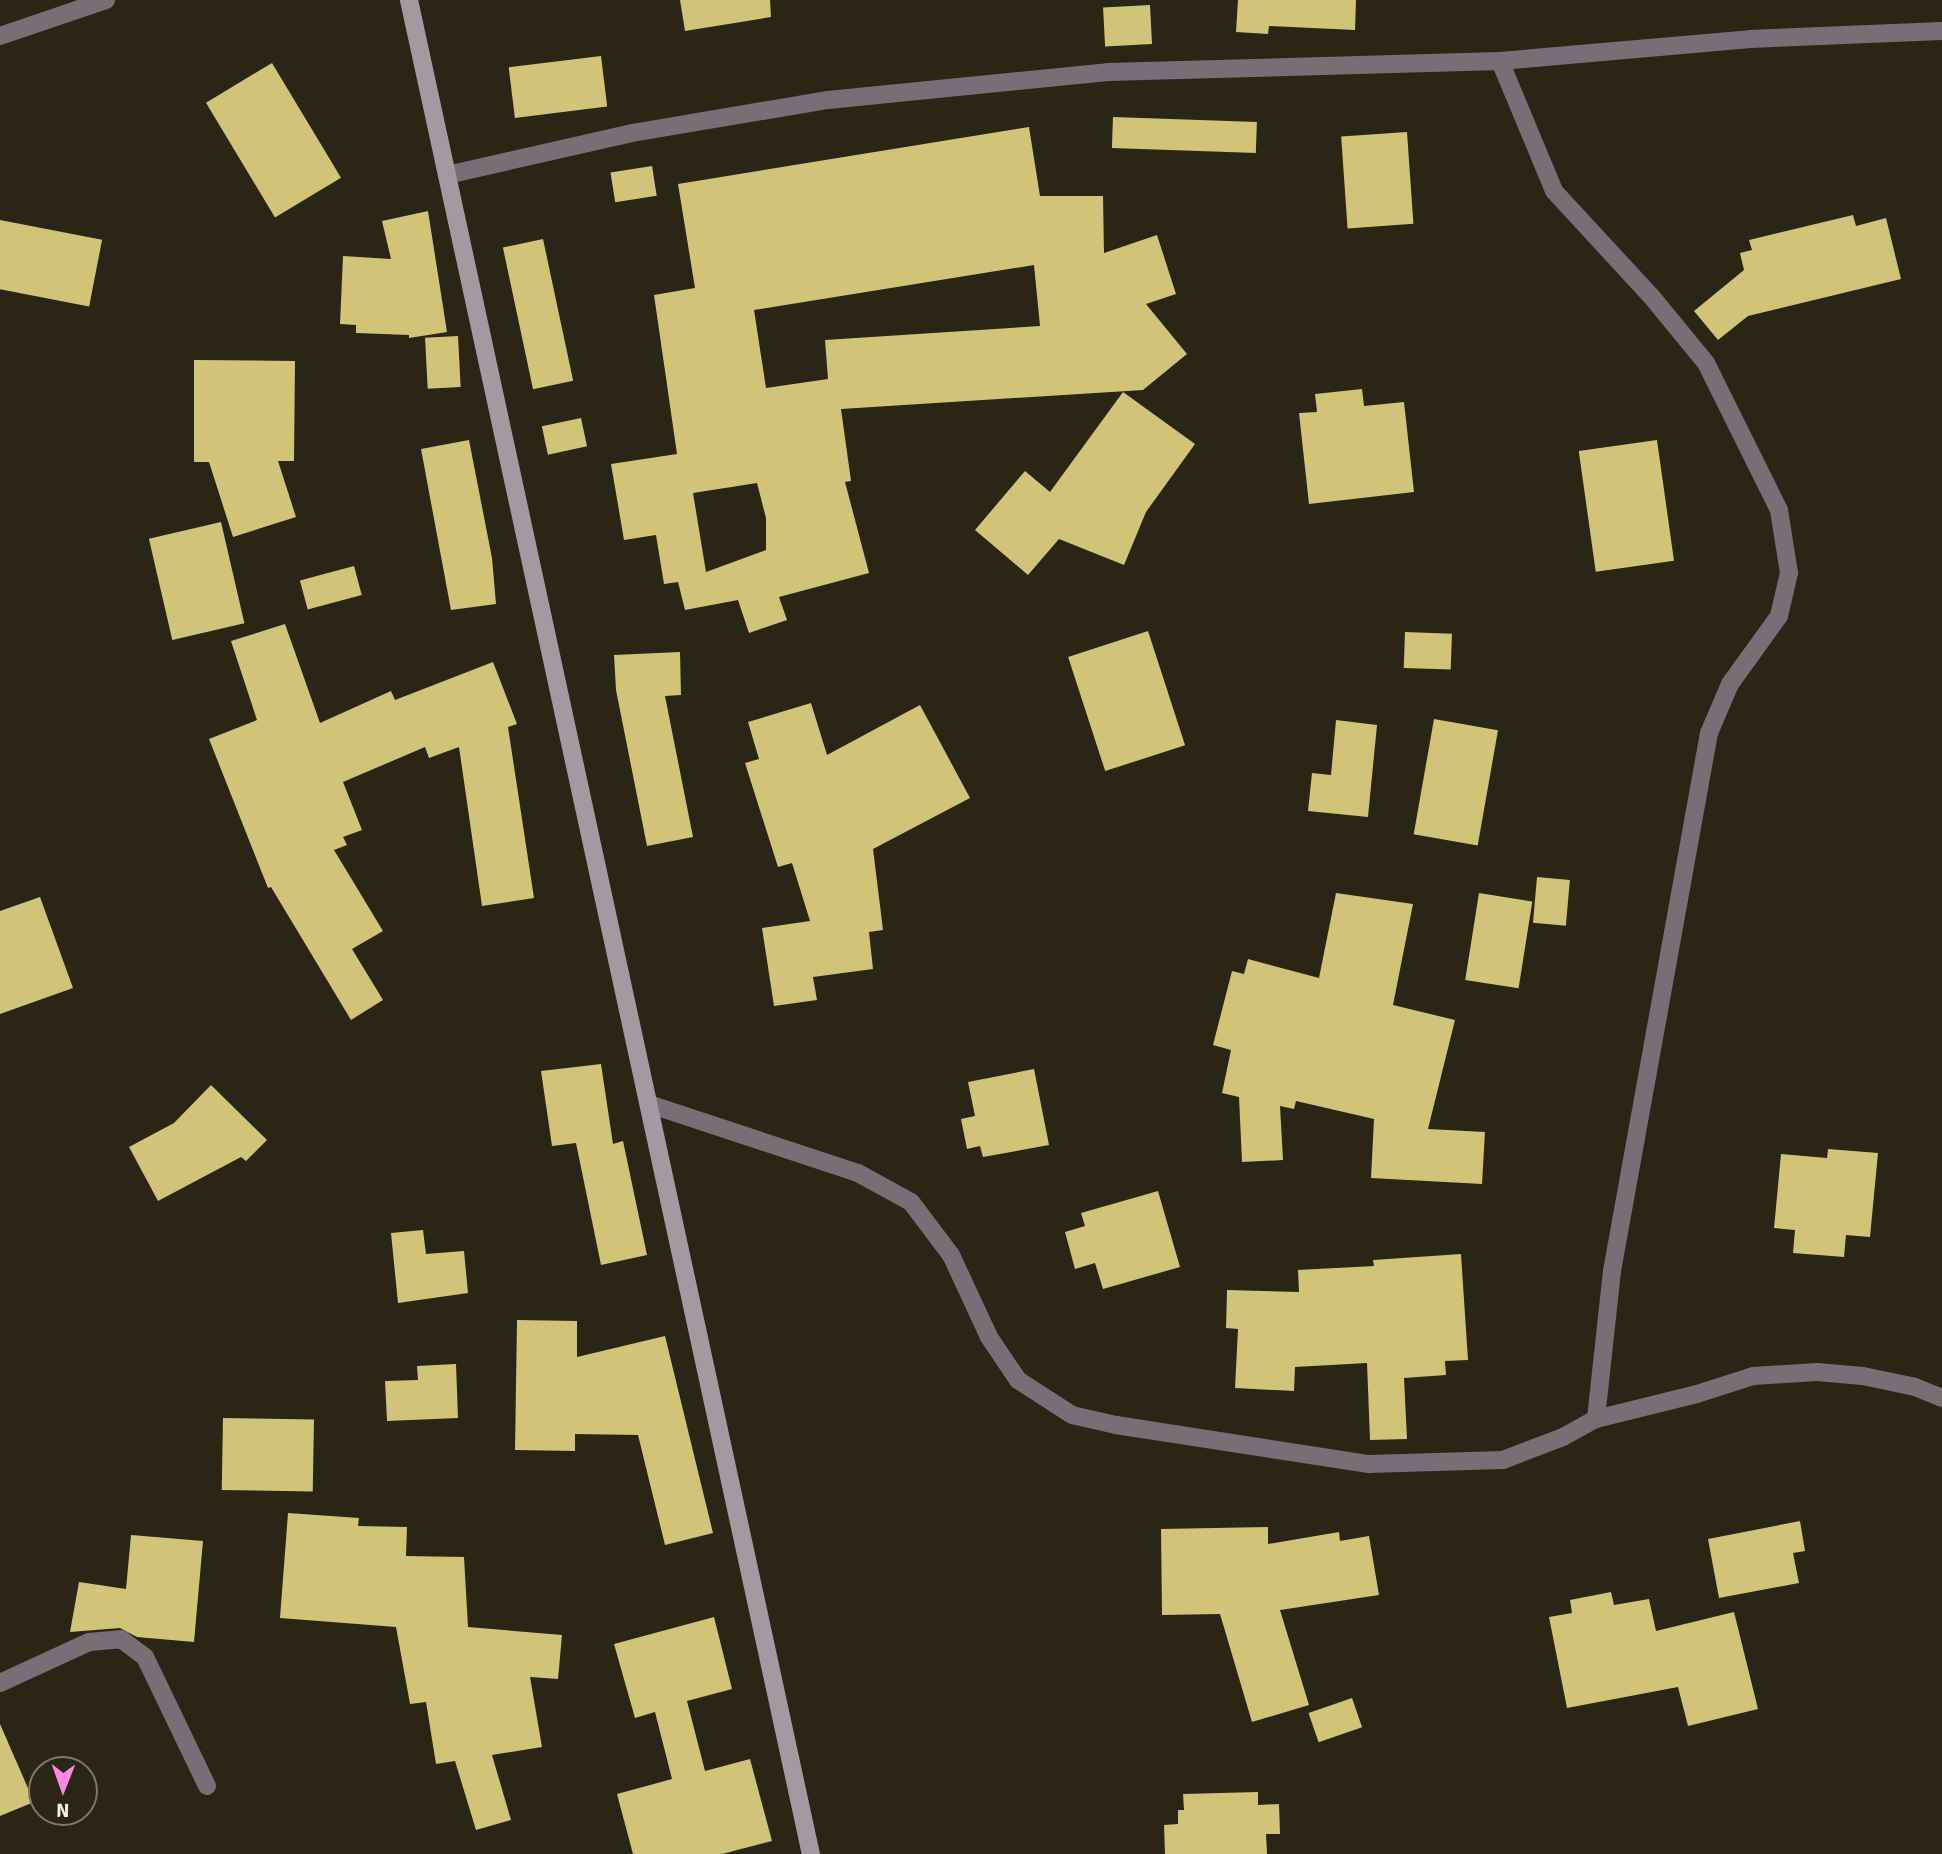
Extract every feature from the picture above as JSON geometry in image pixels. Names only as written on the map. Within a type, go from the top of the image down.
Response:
[{"type":"main road","points":[[410,0],[811,1854]]},
{"type":"street","points":[[0,36],[106,0]]},
{"type":"street","points":[[447,175],[632,133],[828,100],[1108,72],[1500,61],[1751,39],[1942,31]]},
{"type":"street","points":[[1500,61],[1554,191],[1651,296],[1706,363],[1779,510],[1789,573],[1779,615],[1730,684],[1709,733],[1614,1258],[1595,1419]]},
{"type":"street","points":[[649,1104],[858,1173],[911,1202],[951,1255],[989,1337],[1018,1380],[1072,1415],[1116,1425],[1369,1464],[1503,1460],[1563,1437],[1595,1419],[1697,1394],[1754,1376],[1817,1372],[1876,1378],[1915,1387],[1942,1398]]},
{"type":"street","points":[[0,1683],[89,1642],[121,1639],[145,1657],[207,1786]]},
{"type":"building","points":[[680,0],[770,0],[771,17],[685,31]]},
{"type":"building","points":[[1238,0],[1356,0],[1355,30],[1269,26],[1268,34],[1236,32]]},
{"type":"building","points":[[1150,5],[1152,44],[1105,46],[1103,7]]},
{"type":"building","points":[[601,56],[607,107],[515,118],[509,67]]},
{"type":"building","points":[[272,63],[341,178],[275,218],[206,103]]},
{"type":"building","points":[[1113,117],[1257,122],[1256,153],[1112,148]]},
{"type":"building","points":[[1029,127],[1040,196],[1103,196],[1104,253],[1157,235],[1176,294],[1146,304],[1187,354],[1143,390],[841,409],[851,481],[845,482],[869,573],[779,597],[787,620],[749,633],[738,600],[685,610],[678,582],[664,584],[656,535],[624,540],[611,464],[677,454],[654,295],[695,288],[678,184]],"holes":[[[1034,265],[1040,326],[825,340],[828,379],[766,388],[754,310]],[[757,483],[766,518],[766,550],[706,572],[693,493]]]},
{"type":"building","points":[[1407,132],[1413,224],[1348,228],[1341,137]]},
{"type":"building","points":[[652,166],[657,196],[615,202],[611,173]]},
{"type":"building","points":[[428,211],[447,332],[409,338],[409,335],[356,333],[356,325],[340,324],[343,256],[391,259],[382,221]]},
{"type":"building","points":[[1853,215],[1856,226],[1886,218],[1901,279],[1748,316],[1718,340],[1694,311],[1744,270],[1740,253],[1752,250],[1749,240]]},
{"type":"building","points":[[0,220],[102,240],[89,307],[0,289]]},
{"type":"building","points":[[543,239],[573,381],[533,389],[503,248]]},
{"type":"building","points":[[458,336],[461,387],[428,389],[425,338]]},
{"type":"building","points":[[194,360],[295,361],[294,461],[278,461],[296,517],[233,537],[209,462],[194,462]]},
{"type":"building","points":[[1362,389],[1364,406],[1404,402],[1414,492],[1309,504],[1299,413],[1317,412],[1315,394]]},
{"type":"building","points":[[1123,392],[1195,444],[1146,512],[1124,565],[1059,539],[1028,575],[975,530],[1025,471],[1050,492]]},
{"type":"building","points":[[581,418],[587,446],[548,455],[542,426]]},
{"type":"building","points":[[469,440],[492,558],[496,604],[451,610],[421,449]]},
{"type":"building","points":[[1657,440],[1674,561],[1596,572],[1579,451]]},
{"type":"building","points":[[221,522],[244,623],[172,640],[149,539]]},
{"type":"building","points":[[354,566],[362,595],[308,609],[300,580]]},
{"type":"building","points":[[285,624],[320,723],[391,691],[395,700],[493,662],[517,724],[508,727],[534,898],[482,906],[459,747],[429,758],[425,747],[343,782],[362,830],[343,837],[347,845],[334,850],[383,931],[352,949],[383,1000],[351,1020],[271,887],[268,888],[209,739],[257,720],[231,641]]},
{"type":"building","points":[[1148,631],[1185,745],[1105,771],[1068,657]]},
{"type":"building","points":[[1405,632],[1452,634],[1451,670],[1404,668]]},
{"type":"building","points":[[680,652],[681,695],[665,696],[693,837],[647,846],[616,690],[614,655]]},
{"type":"building","points":[[811,703],[827,755],[920,705],[970,798],[873,849],[883,930],[869,932],[873,969],[813,977],[817,1000],[774,1006],[762,928],[810,921],[792,863],[778,867],[745,763],[759,759],[748,722]]},
{"type":"building","points":[[1434,719],[1498,730],[1478,846],[1414,834]]},
{"type":"building","points":[[1336,720],[1377,725],[1368,817],[1308,811],[1312,773],[1331,775]]},
{"type":"building","points":[[1537,877],[1570,880],[1566,926],[1533,923]]},
{"type":"building","points":[[1336,893],[1413,904],[1393,1005],[1455,1020],[1428,1129],[1485,1132],[1482,1184],[1371,1178],[1374,1119],[1296,1101],[1294,1109],[1280,1106],[1283,1160],[1242,1162],[1239,1097],[1222,1093],[1231,1050],[1213,1045],[1232,971],[1244,974],[1248,959],[1319,978]]},
{"type":"building","points":[[1479,893],[1532,901],[1519,988],[1465,980]]},
{"type":"building","points":[[40,897],[73,988],[0,1014],[0,911]]},
{"type":"building","points":[[601,1064],[613,1144],[623,1141],[647,1255],[601,1265],[576,1143],[552,1146],[541,1071]]},
{"type":"building","points":[[1034,1069],[1049,1145],[983,1157],[980,1146],[967,1149],[961,1119],[975,1116],[968,1082]]},
{"type":"building","points":[[211,1085],[267,1140],[246,1161],[241,1157],[158,1201],[129,1147],[174,1123]]},
{"type":"building","points":[[1828,1149],[1878,1153],[1870,1237],[1846,1235],[1844,1257],[1793,1253],[1795,1230],[1774,1228],[1781,1154],[1827,1158]]},
{"type":"building","points":[[1158,1191],[1180,1267],[1103,1289],[1095,1263],[1075,1269],[1065,1232],[1085,1226],[1081,1213]]},
{"type":"building","points":[[423,1230],[426,1254],[464,1251],[468,1293],[398,1303],[391,1233]]},
{"type":"building","points":[[1461,1254],[1468,1360],[1445,1361],[1446,1375],[1404,1378],[1407,1439],[1370,1440],[1367,1363],[1295,1367],[1294,1391],[1235,1388],[1238,1329],[1226,1328],[1227,1290],[1299,1292],[1298,1270],[1374,1266],[1373,1260]]},
{"type":"building","points":[[517,1320],[577,1321],[577,1357],[665,1336],[713,1533],[665,1545],[638,1435],[575,1434],[575,1451],[515,1450]]},
{"type":"building","points":[[456,1364],[458,1418],[387,1421],[385,1381],[418,1380],[417,1366]]},
{"type":"building","points":[[223,1418],[314,1420],[313,1492],[222,1490]]},
{"type":"building","points":[[288,1513],[359,1518],[358,1526],[407,1527],[406,1556],[464,1557],[468,1627],[562,1635],[558,1679],[530,1677],[542,1747],[492,1755],[511,1820],[476,1830],[455,1761],[436,1764],[426,1702],[410,1704],[396,1627],[280,1618]]},
{"type":"building","points":[[1800,1521],[1805,1551],[1793,1553],[1799,1583],[1719,1598],[1708,1539]]},
{"type":"building","points":[[1268,1527],[1268,1544],[1339,1532],[1340,1541],[1369,1536],[1379,1595],[1280,1610],[1309,1705],[1252,1722],[1220,1614],[1162,1615],[1161,1529]]},
{"type":"building","points":[[131,1535],[203,1541],[194,1642],[137,1637],[120,1628],[70,1632],[79,1582],[126,1589]]},
{"type":"building","points":[[1611,1592],[1614,1605],[1649,1599],[1656,1631],[1734,1612],[1758,1709],[1688,1726],[1678,1687],[1567,1708],[1549,1617],[1572,1613],[1570,1600]]},
{"type":"building","points":[[714,1617],[732,1689],[687,1701],[705,1771],[750,1759],[772,1841],[722,1854],[633,1854],[617,1794],[672,1779],[655,1712],[635,1718],[614,1644]]},
{"type":"building","points":[[1352,1698],[1362,1727],[1319,1742],[1309,1713]]},
{"type":"building","points":[[0,1724],[28,1788],[28,1804],[0,1816]]},
{"type":"building","points":[[1258,1792],[1258,1805],[1279,1804],[1280,1834],[1266,1834],[1267,1854],[1165,1854],[1164,1825],[1178,1824],[1178,1810],[1184,1810],[1183,1794]]}]
